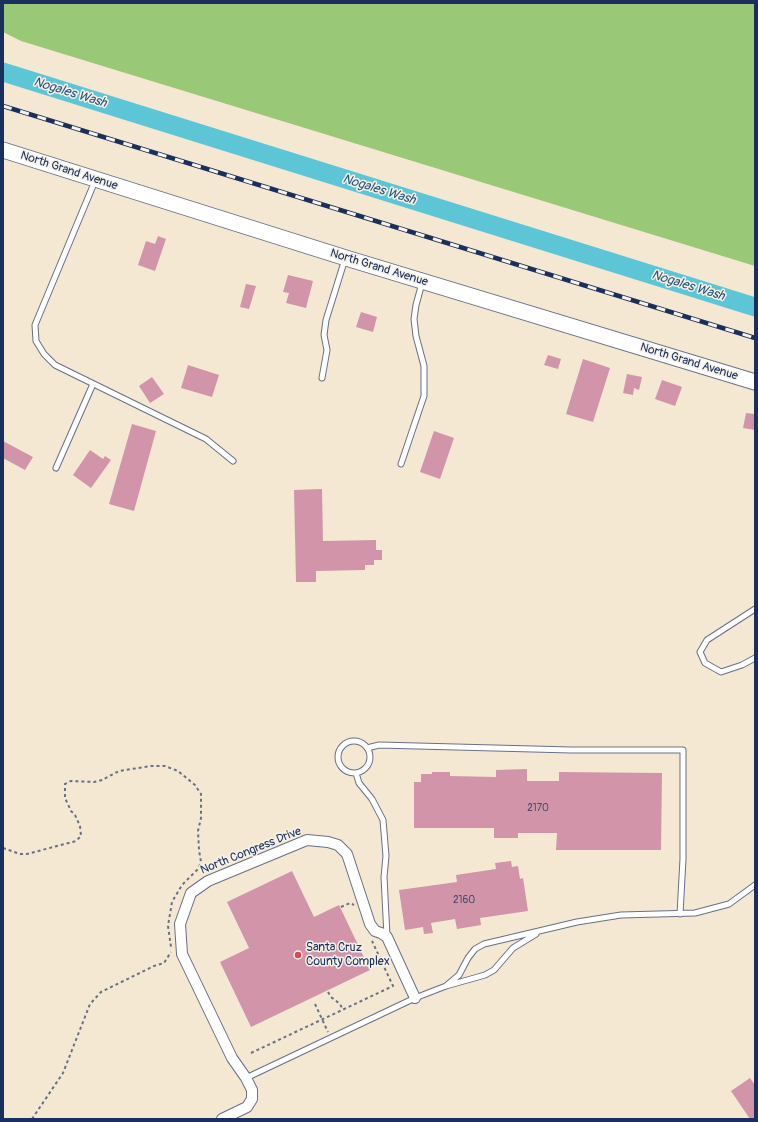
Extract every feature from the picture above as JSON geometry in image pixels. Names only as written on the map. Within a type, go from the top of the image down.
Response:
[{"type":"main road","name":"North Grand Avenue","points":[[3,150],[346,258],[755,382]]},
{"type":"street","name":"North Congress Drive","points":[[222,1119],[247,1107],[252,1099],[252,1090],[246,1078],[232,1058],[182,954],[180,924],[191,893],[208,881],[307,840],[328,842],[338,845],[347,854],[370,924],[374,931],[387,937]]},
{"type":"street","points":[[387,937],[415,998]]},
{"type":"lane","points":[[96,180],[35,325],[36,341],[44,354],[55,365],[206,438],[234,461]]},
{"type":"lane","points":[[322,378],[327,350],[324,335],[326,320],[346,258]]},
{"type":"lane","points":[[401,464],[424,396],[424,366],[416,336],[414,319],[416,305],[423,281]]},
{"type":"lane","points":[[56,468],[93,384]]},
{"type":"lane","points":[[755,609],[707,640],[700,652],[705,663],[721,672],[742,665],[755,658]]},
{"type":"lane","points":[[359,742],[367,748],[370,757],[368,766],[356,773],[342,767],[339,752],[345,744],[359,742]]},
{"type":"lane","points":[[367,748],[379,745],[571,750],[682,750],[683,859],[680,914]]},
{"type":"lane","points":[[356,773],[359,783],[372,799],[383,820],[386,856],[384,877],[387,937]]},
{"type":"lane","points":[[446,986],[459,975],[468,958],[475,949],[484,944],[577,922],[621,915],[696,914],[730,904],[755,885]]},
{"type":"lane","points":[[246,1078],[415,998],[446,986],[485,975],[494,970],[513,948],[542,930]]},
{"type":"path","points":[[3,848],[20,854],[27,854],[76,841],[80,836],[80,826],[65,798],[65,784],[71,781],[98,781],[123,770],[151,766],[165,766],[178,771],[195,785],[201,794],[201,818],[198,831],[198,841],[201,862],[198,869],[182,885],[172,902],[168,926],[172,953],[164,963],[101,992],[90,1004],[63,1072],[32,1119]]},
{"type":"path","points":[[341,907],[350,903],[356,906]]},
{"type":"path","points":[[251,1053],[393,986],[371,940]]},
{"type":"path","points":[[328,992],[331,997],[340,1004],[343,1010]]},
{"type":"path","points":[[314,1004],[330,1038]]},
{"type":"green space","points":[[3,3],[755,3],[755,266],[21,41],[3,32]]},
{"type":"building","points":[[158,236],[166,239],[155,271],[138,265],[146,241],[155,244]]},
{"type":"building","points":[[288,275],[313,281],[306,308],[286,303],[289,293],[283,292]]},
{"type":"building","points":[[246,284],[256,286],[249,309],[240,307]]},
{"type":"building","points":[[361,312],[377,317],[373,332],[356,327]]},
{"type":"building","points":[[548,355],[561,359],[558,369],[544,365]]},
{"type":"building","points":[[583,359],[610,368],[593,422],[566,414]]},
{"type":"building","points":[[188,365],[219,375],[212,397],[181,388]]},
{"type":"building","points":[[627,374],[642,377],[639,390],[634,388],[633,395],[623,393]]},
{"type":"building","points":[[152,377],[164,394],[150,403],[139,386]]},
{"type":"building","points":[[662,380],[682,387],[675,406],[655,399]]},
{"type":"building","points":[[746,413],[755,414],[755,430],[743,428]]},
{"type":"building","points":[[132,424],[156,431],[134,511],[109,504]]},
{"type":"building","points":[[434,431],[454,438],[440,479],[420,472]]},
{"type":"building","points":[[3,441],[33,457],[25,470],[3,458]]},
{"type":"building","points":[[90,450],[103,459],[105,456],[111,460],[91,488],[73,475]]},
{"type":"building","points":[[322,489],[323,541],[376,540],[376,550],[382,550],[382,560],[374,560],[374,565],[365,565],[365,570],[316,571],[316,582],[296,582],[294,490]]},
{"type":"building","points":[[527,769],[527,781],[559,781],[559,772],[662,773],[661,850],[556,850],[557,833],[518,833],[518,838],[494,838],[494,828],[414,828],[414,782],[421,782],[421,774],[432,774],[432,772],[450,772],[450,776],[496,777],[496,770]]},
{"type":"building","points":[[511,861],[512,867],[518,866],[520,879],[523,878],[528,911],[480,918],[481,925],[457,929],[455,919],[431,923],[433,933],[424,934],[423,927],[405,930],[399,890],[457,882],[456,875],[496,869],[495,863]]},
{"type":"building","name":"Santa Cruz County Complex","points":[[292,871],[314,917],[339,905],[370,970],[251,1027],[220,962],[249,948],[227,902]]},
{"type":"building","points":[[750,1078],[755,1085],[755,1119],[750,1119],[731,1091]]},
{"type":"waterway","name":"Nogales Wash","points":[[3,72],[755,307]]},
{"type":"railway","points":[[3,106],[755,338]]},
{"type":"place","name":"Santa Cruz County Complex","points":[[298,955]]}]
